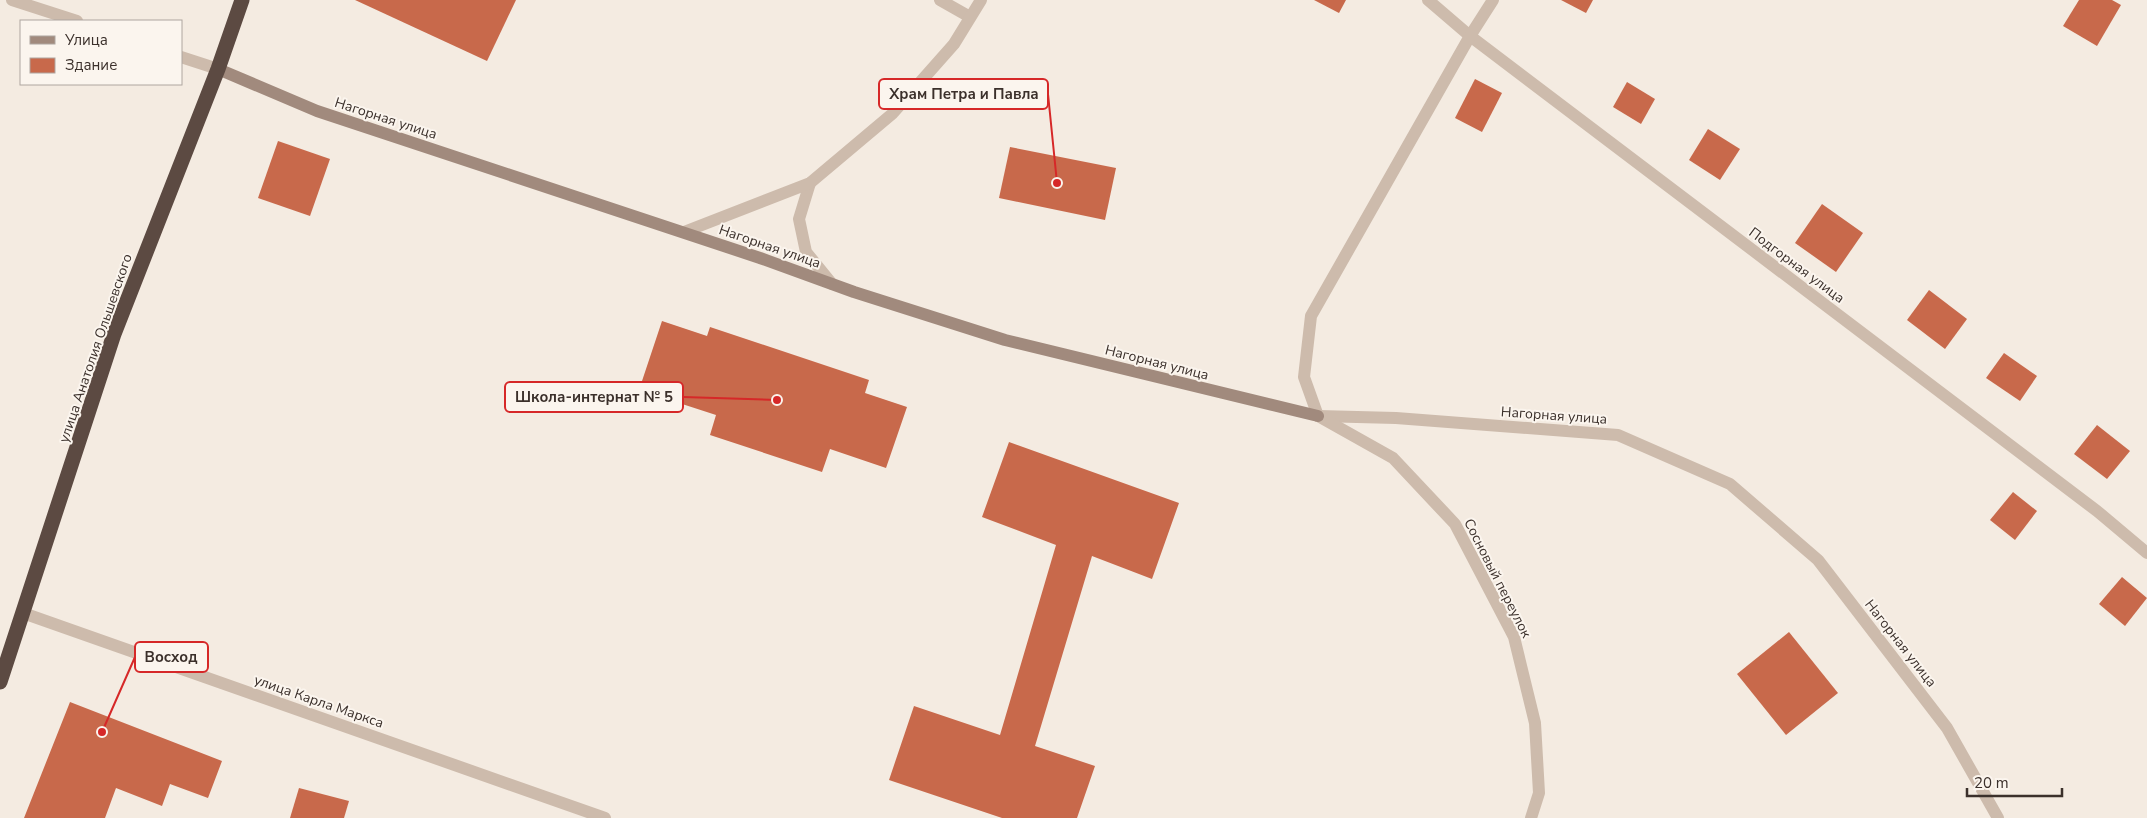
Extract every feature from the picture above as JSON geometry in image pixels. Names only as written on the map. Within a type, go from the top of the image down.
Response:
[{"type":"highway","name":"улица Анатолия Ольшевского","points":[[0,682],[114,334],[218,69],[242,0]]},
{"type":"street","points":[[12,0],[74,20]]},
{"type":"street","points":[[940,0],[970,17]]},
{"type":"street","points":[[684,232],[810,183],[892,114],[954,44],[981,0]]},
{"type":"street","name":"Подгорная улица","points":[[1428,0],[1470,36],[2097,511],[2147,553]]},
{"type":"street","points":[[1318,416],[1304,377],[1311,316],[1492,0]]},
{"type":"street","name":"Нагорная улица","points":[[182,56],[218,69],[317,111],[684,232],[832,284],[1005,340],[1318,416],[1396,418],[1618,435],[1730,484],[1818,560],[1947,728],[1998,818]]},
{"type":"street","points":[[810,183],[799,220],[804,244],[806,252],[832,284]]},
{"type":"street","name":"Сосновый переулок","points":[[1318,416],[1393,458],[1455,524],[1514,637],[1535,723],[1539,793],[1532,818]]},
{"type":"street","name":"улица Карла Маркса","points":[[23,613],[605,818]]},
{"type":"building","points":[[355,0],[516,0],[487,61]]},
{"type":"building","points":[[1314,0],[1346,0],[1339,13]]},
{"type":"building","points":[[1561,0],[1593,0],[1586,13]]},
{"type":"building","points":[[2079,0],[2112,0],[2121,5],[2097,46],[2063,26]]},
{"type":"building","points":[[1475,79],[1502,93],[1482,132],[1455,118]]},
{"type":"building","points":[[1627,82],[1655,99],[1641,124],[1613,107]]},
{"type":"building","points":[[1708,129],[1740,149],[1720,180],[1689,160]]},
{"type":"building","points":[[278,141],[330,159],[310,216],[258,198]]},
{"type":"building","points":[[1010,147],[1116,168],[1105,220],[999,198]]},
{"type":"building","points":[[1822,204],[1863,233],[1836,272],[1795,243]]},
{"type":"building","points":[[1929,290],[1967,319],[1945,349],[1907,320]]},
{"type":"building","points":[[662,321],[707,336],[710,327],[869,380],[865,393],[907,407],[886,468],[830,449],[822,472],[710,435],[716,415],[639,390]]},
{"type":"building","points":[[2004,353],[2037,376],[2020,401],[1986,378]]},
{"type":"building","points":[[2097,425],[2130,451],[2107,479],[2074,454]]},
{"type":"building","points":[[1009,442],[1179,503],[1152,579],[1092,556],[1035,746],[1095,766],[1077,818],[1002,818],[889,780],[914,706],[1000,735],[1056,545],[982,517]]},
{"type":"building","points":[[2013,492],[2037,511],[2015,540],[1990,520]]},
{"type":"building","points":[[2122,577],[2147,598],[2125,626],[2099,604]]},
{"type":"building","points":[[1789,632],[1838,693],[1786,735],[1737,674]]},
{"type":"building","points":[[70,702],[222,761],[208,798],[170,784],[162,806],[116,788],[105,818],[24,818]]},
{"type":"building","points":[[299,788],[349,801],[344,818],[290,818]]},
{"type":"place","name":"Храм Петра и Павла","points":[[1057,183]]},
{"type":"place","name":"Школа-интернат № 5","points":[[777,400]]},
{"type":"place","name":"Восход","points":[[102,732]]}]
